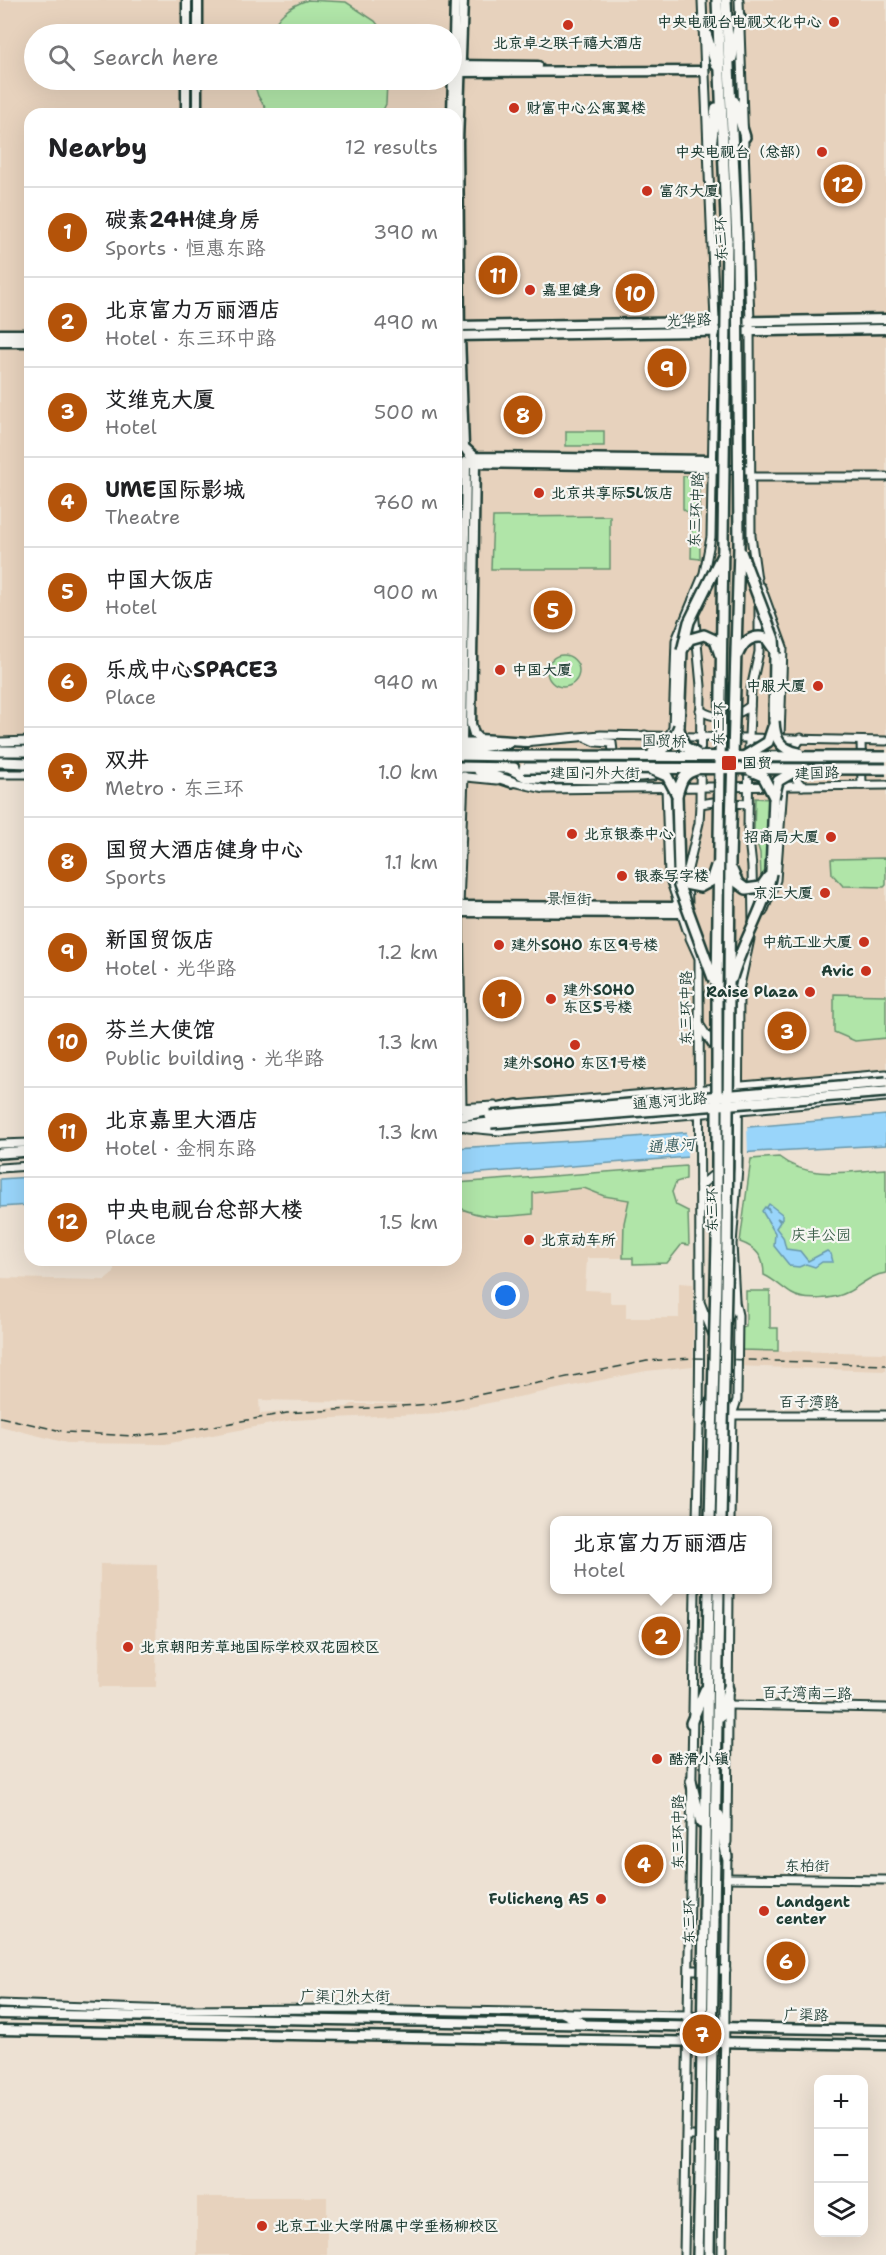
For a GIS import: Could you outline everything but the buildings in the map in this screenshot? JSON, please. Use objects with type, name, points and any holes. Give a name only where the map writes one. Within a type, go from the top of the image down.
[{"type":"highway","name":"东三环","points":[[717,0],[724,80],[732,241],[738,547],[730,860],[727,1242],[721,1516]]},
{"type":"highway","name":"东三环","points":[[724,80],[726,0]]},
{"type":"highway","points":[[710,154],[724,80],[740,17]]},
{"type":"highway","points":[[703,24],[745,137]]},
{"type":"highway","name":"东三环","points":[[710,1516],[717,1242],[717,990],[724,550],[732,241]]},
{"type":"highway","points":[[738,547],[774,639],[774,722],[778,742],[787,750],[818,757]]},
{"type":"highway","points":[[708,756],[697,754],[684,746],[679,726],[682,651],[689,622],[724,550]]},
{"type":"highway","points":[[682,651],[693,637],[711,637],[718,647],[723,672]]},
{"type":"highway","points":[[735,671],[741,647],[749,639],[766,638],[775,654]]},
{"type":"highway","points":[[742,757],[768,742],[774,722]]},
{"type":"highway","points":[[636,755],[665,749],[673,741],[679,726]]},
{"type":"highway","points":[[462,748],[508,743]]},
{"type":"highway","name":"国贸桥","points":[[462,749],[514,756],[886,757]]},
{"type":"highway","points":[[0,751],[24,751]]},
{"type":"highway","points":[[0,762],[24,763]]},
{"type":"highway","points":[[462,773],[509,768],[526,777],[536,778],[612,778]]},
{"type":"highway","name":"国贸桥","points":[[509,768],[886,769]]},
{"type":"highway","points":[[644,768],[667,776],[677,795]]},
{"type":"highway","points":[[706,769],[687,774],[681,780],[677,795],[679,873],[680,886],[717,990]]},
{"type":"highway","points":[[742,769],[763,776],[774,797]]},
{"type":"highway","points":[[728,992],[738,957],[769,886],[774,797],[778,781],[800,770]]},
{"type":"highway","points":[[462,773],[512,782]]},
{"type":"highway","points":[[679,873],[690,887],[706,886],[713,878],[720,849]]},
{"type":"highway","points":[[730,860],[734,877],[746,889],[761,887],[771,873]]},
{"type":"highway","name":"通惠河北路","points":[[462,1126],[490,1120],[886,1082]]},
{"type":"highway","name":"通惠河北路","points":[[462,1118],[490,1120],[886,1092]]},
{"type":"highway","points":[[462,1117],[517,1105]]},
{"type":"highway","points":[[0,1153],[24,1151]]},
{"type":"highway","points":[[0,1159],[24,1157]]},
{"type":"highway","name":"东三环","points":[[709,1594],[703,1831],[709,1918]]},
{"type":"highway","name":"东三环","points":[[709,2255],[705,2176],[709,1918],[716,1796],[719,1594]]},
{"type":"highway","points":[[692,1723],[707,1686]]},
{"type":"highway","points":[[717,1730],[728,1689]]},
{"type":"highway","points":[[691,1781],[703,1831]]},
{"type":"highway","points":[[716,1796],[727,1857]]},
{"type":"highway","name":"东三环","points":[[698,2255],[705,2176]]},
{"type":"main road","points":[[187,0],[187,24]]},
{"type":"main road","points":[[198,0],[198,24]]},
{"type":"main road","points":[[455,0],[456,24]]},
{"type":"main road","points":[[461,24],[463,0]]},
{"type":"main road","points":[[462,69],[704,68]]},
{"type":"main road","points":[[186,90],[186,108]]},
{"type":"main road","points":[[197,90],[197,108]]},
{"type":"main road","points":[[453,108],[455,90]]},
{"type":"main road","points":[[457,90],[457,108]]},
{"type":"main road","name":"光华路","points":[[462,331],[715,321],[886,319]]},
{"type":"main road","name":"光华路","points":[[462,331],[715,333],[886,329]]},
{"type":"main road","points":[[0,334],[24,334]]},
{"type":"main road","points":[[0,342],[24,342]]},
{"type":"main road","points":[[462,451],[475,457],[712,465]]},
{"type":"main road","points":[[462,453],[471,463],[471,724],[474,734],[479,739],[527,742]]},
{"type":"main road","points":[[471,463],[712,465]]},
{"type":"main road","points":[[462,660],[471,463]]},
{"type":"main road","name":"景恒街","points":[[462,909],[674,907],[677,904]]},
{"type":"main road","name":"景恒街","points":[[462,909],[681,913]]},
{"type":"main road","points":[[563,2013],[585,2024]]},
{"type":"main road","name":"广渠门外大街","points":[[0,2014],[689,2027]]},
{"type":"main road","name":"广渠路","points":[[689,2027],[886,2030]]},
{"type":"main road","points":[[0,2030],[491,2036],[689,2042]]},
{"type":"main road","name":"广渠路","points":[[689,2042],[886,2044]]},
{"type":"street","name":"东三环中路","points":[[700,1186],[699,958],[690,938],[687,873],[699,823],[700,804],[700,710],[693,599],[704,573],[711,537],[715,333],[710,154],[702,0]]},
{"type":"street","points":[[740,0],[750,321],[751,536],[759,582],[759,652],[751,689],[749,737],[748,804],[753,930]]},
{"type":"street","points":[[712,465],[750,473],[886,477]]},
{"type":"street","points":[[759,582],[783,647],[780,737]]},
{"type":"street","points":[[669,736],[673,728],[674,650],[679,628],[693,599]]},
{"type":"street","points":[[700,710],[709,716],[738,715],[750,706]]},
{"type":"street","points":[[508,743],[584,736],[645,735],[886,741]]},
{"type":"street","points":[[612,778],[653,776],[655,747],[645,735]]},
{"type":"street","points":[[584,736],[596,742],[612,743],[616,762],[616,775],[593,788]]},
{"type":"street","points":[[801,738],[796,746],[796,779],[802,786]]},
{"type":"street","points":[[0,742],[24,741]]},
{"type":"street","points":[[861,741],[862,785]]},
{"type":"street","points":[[0,774],[24,774]]},
{"type":"street","name":"建国门外大街","points":[[512,782],[544,789],[700,788]]},
{"type":"street","name":"建国路","points":[[700,788],[886,785]]},
{"type":"street","points":[[730,1516],[732,1415],[737,1400],[738,1315],[732,1244],[738,1168],[739,990],[753,930],[777,880],[783,787]]},
{"type":"street","points":[[666,789],[669,876],[690,938]]},
{"type":"street","points":[[700,804],[713,801],[748,804]]},
{"type":"street","points":[[699,1024],[715,1047],[721,1088],[721,1171]]},
{"type":"street","name":"通惠河北路","points":[[462,1108],[886,1074]]},
{"type":"street","name":"通惠河北路","points":[[462,1128],[500,1131],[886,1097]]},
{"type":"street","points":[[0,1144],[24,1143]]},
{"type":"street","points":[[0,1168],[24,1166]]},
{"type":"street","points":[[721,1171],[732,1176],[736,1181]]},
{"type":"street","points":[[697,1516],[700,1186],[721,1171]]},
{"type":"street","points":[[732,1415],[722,1396],[723,1333],[735,1300]]},
{"type":"street","points":[[699,1425],[712,1396],[713,1333],[700,1302]]},
{"type":"street","points":[[713,1333],[723,1333]]},
{"type":"street","points":[[712,1396],[722,1396]]},
{"type":"street","name":"百子湾路","points":[[732,1415],[886,1415]]},
{"type":"street","name":"东三环中路","points":[[684,2255],[695,1594]]},
{"type":"street","points":[[722,2255],[729,1594]]},
{"type":"street","name":"百子湾南二路","points":[[728,1705],[886,1708]]},
{"type":"street","name":"东柏街","points":[[727,1878],[886,1880]]},
{"type":"street","points":[[690,1970],[726,1970]]},
{"type":"street","name":"广渠门外大街","points":[[0,2004],[175,2010],[341,2009],[689,2015],[726,2028]]},
{"type":"street","points":[[687,2136],[724,2136]]},
{"type":"shaded area","points":[[0,0],[886,0],[886,1083],[462,1117],[462,108],[24,108],[24,762],[0,761]]},
{"type":"shaded area","points":[[584,1188],[604,1196],[629,1200],[624,1223],[623,1258],[587,1258],[585,1290],[610,1291],[610,1303],[626,1303],[626,1318],[679,1318],[679,1283],[693,1284],[693,1366],[646,1371],[440,1413],[292,1420],[165,1444],[67,1443],[0,1426],[0,1278],[105,1280],[114,1273],[114,1266],[462,1266],[462,1209],[471,1214],[496,1219],[533,1214],[533,1193]],"holes":[[[259,1400],[403,1404],[352,1404],[347,1407],[260,1414]]]},
{"type":"shaded area","points":[[734,1350],[886,1353],[886,1371],[734,1366]]},
{"type":"shaded area","name":"北京朝阳芳草地国际学校双花园校区","points":[[100,1564],[157,1565],[156,1687],[99,1687]]},
{"type":"shaded area","name":"北京工业大学附属中学垂杨柳校区","points":[[197,2197],[327,2197],[327,2255],[197,2255]]},
{"type":"green space","points":[[308,0],[346,2],[377,24],[275,24],[284,12]]},
{"type":"green space","points":[[256,90],[387,90],[384,108],[265,108]]},
{"type":"green space","points":[[566,431],[604,431],[604,446],[566,446]]},
{"type":"green space","points":[[683,476],[699,476],[700,559],[691,558],[692,516],[683,509]]},
{"type":"green space","points":[[610,516],[610,569],[491,569],[493,517]]},
{"type":"green space","points":[[563,655],[574,660],[579,671],[574,682],[563,687],[552,682],[547,671],[552,660]]},
{"type":"green space","points":[[755,798],[770,799],[768,866],[761,877],[760,853],[754,833]]},
{"type":"green space","points":[[886,858],[886,885],[884,887],[843,886],[832,874],[831,859]]},
{"type":"green space","points":[[834,994],[886,995],[886,1038],[855,1041],[834,1032]]},
{"type":"green space","name":"庆丰公园","points":[[779,1157],[803,1169],[817,1172],[886,1169],[886,1273],[871,1278],[848,1292],[820,1299],[804,1298],[792,1294],[764,1275],[761,1258],[755,1250],[740,1242],[751,1159]]},
{"type":"green space","points":[[686,1166],[686,1179],[676,1182],[672,1192],[676,1205],[688,1211],[689,1245],[682,1244],[667,1263],[633,1264],[633,1258],[623,1258],[624,1223],[629,1200],[604,1196],[584,1188],[533,1193],[533,1214],[484,1215],[462,1208],[462,1183]]},
{"type":"green space","points":[[746,1291],[770,1291],[770,1328],[778,1328],[778,1351],[741,1350],[741,1328],[746,1327]]},
{"type":"water","name":"通惠河","points":[[886,1115],[886,1145],[754,1152],[462,1175],[462,1148],[622,1138]]},
{"type":"water","points":[[24,1177],[24,1205],[0,1207],[0,1179]]},
{"type":"water","points":[[769,1204],[782,1214],[782,1221],[777,1218],[780,1222],[776,1228],[783,1237],[786,1249],[800,1251],[808,1261],[827,1251],[831,1254],[833,1262],[822,1262],[815,1267],[806,1264],[799,1267],[790,1266],[774,1246],[775,1233],[762,1211],[765,1207],[770,1212],[767,1207]]},
{"type":"pier","points":[[747,1123],[748,1156],[687,1162],[687,1127]]},
{"type":"railway","points":[[0,1417],[66,1432],[133,1436],[186,1431],[287,1413],[433,1404],[647,1361],[693,1358],[886,1365]]},
{"type":"place","name":"中央电视台电视文化中心","points":[[834,22]]},
{"type":"place","name":"北京卓之联千禧大酒店","points":[[568,25]]},
{"type":"place","name":"财富中心公寓翼楼","points":[[514,108]]},
{"type":"place","name":"中央电视台（总部）","points":[[822,152]]},
{"type":"place","name":"中央电视台总部大楼","points":[[843,184]]},
{"type":"place","name":"富尔大厦","points":[[647,191]]},
{"type":"place","name":"北京嘉里大酒店","points":[[498,275]]},
{"type":"place","name":"嘉里健身","points":[[530,290]]},
{"type":"place","name":"芬兰大使馆","points":[[635,293]]},
{"type":"place","name":"新国贸饭店","points":[[667,368]]},
{"type":"place","name":"国贸大酒店健身中心","points":[[523,415]]},
{"type":"place","name":"北京共享际5L饭店","points":[[539,493]]},
{"type":"place","name":"中国大饭店","points":[[553,610]]},
{"type":"place","name":"中国大厦","points":[[500,670]]},
{"type":"place","name":"中服大厦","points":[[818,686]]},
{"type":"place","name":"国贸","points":[[729,763]]},
{"type":"place","name":"北京银泰中心","points":[[572,834]]},
{"type":"place","name":"招商局大厦","points":[[831,837]]},
{"type":"place","name":"银泰写字楼","points":[[622,876]]},
{"type":"place","name":"京汇大厦","points":[[825,893]]},
{"type":"place","name":"中航工业大厦","points":[[864,942]]},
{"type":"place","name":"建外SOHO 东区9号楼","points":[[499,945]]},
{"type":"place","name":"Avic","points":[[866,971]]},
{"type":"place","name":"Raise Plaza","points":[[810,992]]},
{"type":"place","name":"碳素24H健身房","points":[[502,999]]},
{"type":"place","name":"建外SOHO 东区5号楼","points":[[551,999]]},
{"type":"place","name":"艾维克大厦","points":[[787,1031]]},
{"type":"place","name":"建外SOHO 东区1号楼","points":[[575,1045]]},
{"type":"place","name":"北京动车所","points":[[529,1240]]},
{"type":"place","name":"北京富力万丽酒店","points":[[661,1636]]},
{"type":"place","name":"北京朝阳芳草地国际学校双花园校区","points":[[128,1647]]},
{"type":"place","name":"酷滑小镇","points":[[657,1759]]},
{"type":"place","name":"UME国际影城","points":[[644,1864]]},
{"type":"place","name":"Fulicheng A5","points":[[601,1899]]},
{"type":"place","name":"Landgent center","points":[[764,1911]]},
{"type":"place","name":"乐成中心SPACE3","points":[[786,1961]]},
{"type":"place","name":"双井","points":[[702,2034]]},
{"type":"place","name":"北京工业大学附属中学垂杨柳校区","points":[[262,2226]]}]
